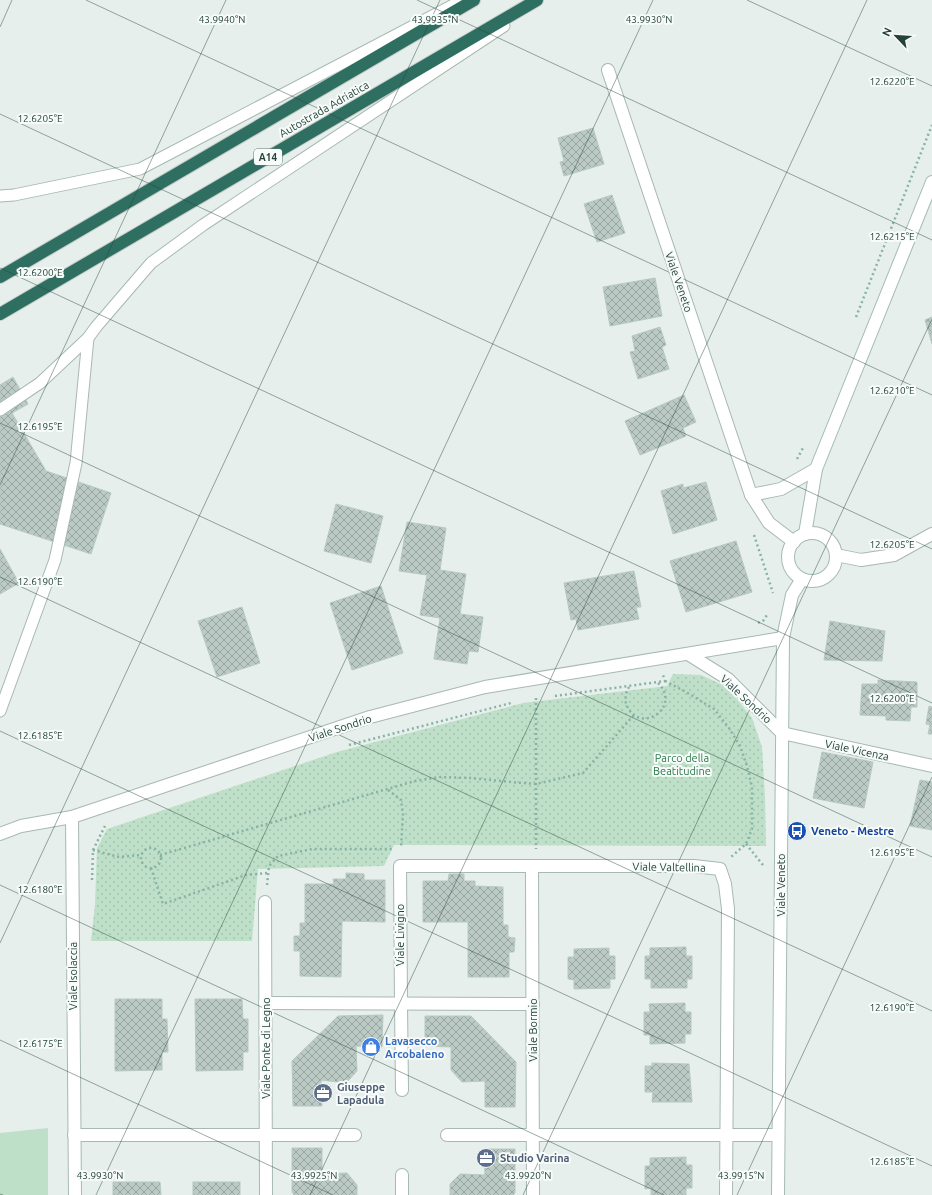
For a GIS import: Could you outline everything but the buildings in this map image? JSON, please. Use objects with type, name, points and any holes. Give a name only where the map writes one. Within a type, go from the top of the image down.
[{"type":"highway","name":"Autostrada Adriatica","points":[[0,277],[474,0]]},
{"type":"highway","name":"Autostrada Adriatica","points":[[0,314],[537,0]]},
{"type":"street","name":"Viale Veneto","points":[[608,70],[751,495],[768,523],[794,542]]},
{"type":"street","points":[[805,534],[816,469],[932,182]]},
{"type":"street","points":[[751,495],[781,489],[816,469]]},
{"type":"street","points":[[805,534],[820,534],[826,537],[834,548],[836,555],[833,569],[823,579],[816,581],[802,579],[791,569],[788,555],[790,548],[799,537],[805,534]]},
{"type":"street","points":[[836,555],[861,560],[894,555],[932,534]]},
{"type":"street","name":"Viale Veneto","points":[[778,1195],[783,638],[792,595],[802,579]]},
{"type":"street","name":"Viale Sondrio","points":[[0,834],[21,826],[72,816],[370,718],[486,687],[783,638]]},
{"type":"street","name":"Viale Sondrio","points":[[688,654],[728,679],[782,733]]},
{"type":"street","name":"Viale Vicenza","points":[[782,733],[932,766]]},
{"type":"street","name":"Viale Isolaccia","points":[[72,816],[75,1195]]},
{"type":"street","name":"Viale Valtellina","points":[[400,866],[694,866],[720,869],[728,909],[726,1195]]},
{"type":"street","name":"Viale Livigno","points":[[400,866],[402,1090]]},
{"type":"street","name":"Viale Bormio","points":[[533,1195],[534,866]]},
{"type":"street","name":"Viale Ponte di Legno","points":[[265,902],[266,1195]]},
{"type":"street","points":[[265,1003],[533,1004]]},
{"type":"street","points":[[74,1135],[356,1135]]},
{"type":"street","points":[[447,1135],[778,1135]]},
{"type":"street","points":[[402,1175],[402,1195]]},
{"type":"lane","points":[[0,196],[14,196],[140,169],[464,0]]},
{"type":"lane","points":[[0,410],[40,384],[88,338],[146,269],[158,259],[203,226],[542,0]]},
{"type":"lane","points":[[0,711],[55,560],[76,463],[88,338]]},
{"type":"path","points":[[855,318],[932,125]]},
{"type":"path","points":[[795,462],[805,444]]},
{"type":"path","points":[[752,529],[773,592],[773,600]]},
{"type":"path","points":[[757,623],[764,620],[772,608]]},
{"type":"path","points":[[660,659],[665,681]]},
{"type":"path","points":[[552,696],[629,687],[665,681],[714,709],[729,728],[740,746],[752,787],[752,829],[746,844],[720,869]]},
{"type":"path","points":[[629,687],[626,692],[626,705],[634,715],[646,719],[652,718],[662,710],[665,705],[665,692],[657,682]]},
{"type":"path","points":[[530,698],[544,697]]},
{"type":"path","points":[[534,866],[536,698]]},
{"type":"path","points":[[344,746],[517,701]]},
{"type":"path","points":[[160,855],[415,781],[440,777],[536,784],[583,773],[634,715]]},
{"type":"path","points":[[388,790],[401,800],[403,814],[400,866]]},
{"type":"path","points":[[92,881],[93,850],[105,826]]},
{"type":"path","points":[[150,848],[156,850],[160,855],[160,861],[157,866],[151,868],[145,866],[141,862],[141,856],[145,850],[150,848]]},
{"type":"path","points":[[265,902],[269,866],[278,856],[312,849],[401,850]]},
{"type":"path","points":[[93,850],[119,857],[141,856]]},
{"type":"path","points":[[151,868],[164,904],[246,875],[268,873]]},
{"type":"green space","name":"Parco della Beatitudine","points":[[673,674],[701,675],[723,685],[738,700],[752,718],[762,747],[766,846],[394,845],[384,866],[258,869],[252,941],[91,941],[95,905],[97,848],[107,829],[337,752],[523,703],[667,686]]},
{"type":"green space","points":[[48,1128],[48,1195],[0,1195],[0,1133]]},
{"type":"place","name":"Veneto - Mestre","points":[[797,831]]},
{"type":"place","name":"Lavasecco Arcobaleno","points":[[371,1047]]},
{"type":"place","name":"Giuseppe Lapadula","points":[[323,1093]]},
{"type":"place","name":"Studio Varina","points":[[486,1158]]}]
